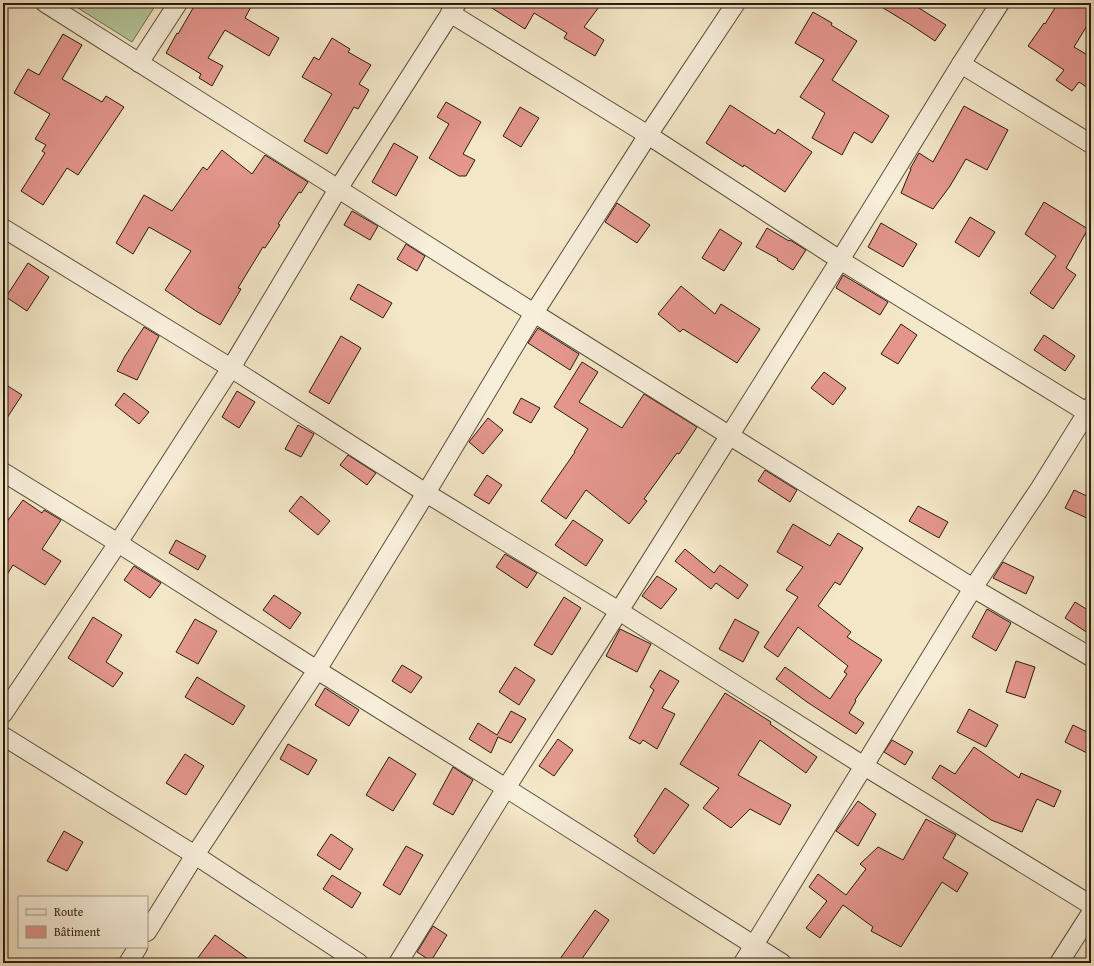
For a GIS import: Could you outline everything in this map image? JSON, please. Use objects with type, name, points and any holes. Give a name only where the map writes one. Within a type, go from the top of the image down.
[{"type":"street","points":[[45,3],[534,313],[974,588],[1091,657]]},
{"type":"street","points":[[139,63],[178,3]]},
{"type":"street","points":[[148,930],[195,855],[317,670],[426,493],[534,313],[648,135],[736,3]]},
{"type":"street","points":[[398,963],[506,788],[730,435],[1000,3]]},
{"type":"street","points":[[3,714],[118,543],[231,368],[338,189],[453,8],[840,260],[1090,411],[974,588],[755,946],[743,963]]},
{"type":"street","points":[[961,64],[1091,144]]},
{"type":"street","points":[[3,228],[231,368],[426,493],[619,611],[864,766],[1091,905]]},
{"type":"street","points":[[3,472],[118,543],[782,963]]},
{"type":"street","points":[[3,736],[195,855],[359,963]]},
{"type":"street","points":[[1059,963],[1091,913]]},
{"type":"street","points":[[128,963],[137,948]]},
{"type":"green space","points":[[70,3],[157,3],[132,42]]},
{"type":"building","points":[[196,3],[253,3],[245,18],[279,38],[269,56],[225,30],[208,58],[223,66],[212,86],[199,78],[201,74],[166,53]]},
{"type":"building","points":[[484,3],[602,3],[584,27],[604,40],[595,56],[564,38],[567,33],[534,13],[525,29]]},
{"type":"building","points":[[875,3],[911,3],[946,25],[935,41]]},
{"type":"building","points":[[1058,3],[1091,3],[1091,19],[1074,47],[1091,57],[1091,90],[1079,82],[1072,91],[1056,80],[1064,70],[1028,46],[1044,23],[1045,24]]},
{"type":"building","points":[[813,12],[832,23],[831,25],[857,41],[832,80],[889,116],[872,143],[854,132],[842,155],[812,138],[825,113],[800,97],[824,60],[795,43]]},
{"type":"building","points":[[63,34],[82,45],[62,79],[102,102],[106,96],[124,107],[78,175],[67,168],[43,205],[21,191],[45,153],[42,151],[46,145],[35,139],[50,114],[14,93],[28,69],[39,75]]},
{"type":"building","points":[[332,38],[350,49],[348,52],[371,65],[359,84],[369,90],[358,109],[354,107],[327,154],[304,141],[332,94],[302,77],[314,57],[319,60]]},
{"type":"building","points":[[446,102],[481,122],[463,154],[475,160],[466,176],[459,176],[429,158],[449,124],[437,117]]},
{"type":"building","points":[[730,105],[775,134],[778,129],[812,152],[785,192],[744,165],[743,167],[706,143]]},
{"type":"building","points":[[964,106],[1008,130],[987,170],[966,159],[950,186],[933,209],[901,193],[910,169],[919,153],[933,162]]},
{"type":"building","points":[[520,107],[539,118],[521,147],[503,136]]},
{"type":"building","points":[[394,143],[418,157],[396,196],[372,182]]},
{"type":"building","points":[[222,150],[252,174],[265,155],[308,182],[301,193],[299,192],[278,224],[280,225],[265,248],[263,247],[238,288],[241,289],[220,325],[165,290],[191,251],[149,227],[133,254],[116,243],[144,195],[172,211],[203,167],[207,170]]},
{"type":"building","points":[[1044,202],[1088,229],[1066,268],[1076,275],[1053,309],[1030,293],[1056,256],[1025,234]]},
{"type":"building","points":[[617,203],[650,225],[637,243],[605,222]]},
{"type":"building","points":[[352,211],[378,226],[370,240],[344,225]]},
{"type":"building","points":[[970,217],[995,232],[979,257],[955,242]]},
{"type":"building","points":[[881,223],[917,244],[903,267],[868,247]]},
{"type":"building","points":[[767,228],[806,250],[793,270],[777,260],[778,259],[756,247]]},
{"type":"building","points":[[720,229],[742,243],[724,271],[702,258]]},
{"type":"building","points":[[406,244],[425,256],[417,271],[397,259]]},
{"type":"building","points":[[28,263],[49,277],[27,311],[6,297]]},
{"type":"building","points":[[843,275],[888,302],[880,315],[836,288]]},
{"type":"building","points":[[358,284],[392,303],[383,318],[350,299]]},
{"type":"building","points":[[681,286],[715,314],[721,304],[760,329],[737,363],[683,329],[680,332],[658,314]]},
{"type":"building","points":[[901,324],[917,335],[898,364],[881,354]]},
{"type":"building","points":[[144,327],[159,336],[137,380],[117,371]]},
{"type":"building","points":[[538,328],[579,354],[570,370],[528,343]]},
{"type":"building","points":[[1044,335],[1075,356],[1065,371],[1034,350]]},
{"type":"building","points":[[341,336],[361,348],[329,404],[309,392]]},
{"type":"building","points":[[582,362],[598,372],[579,402],[622,428],[644,394],[697,427],[679,454],[677,453],[644,499],[647,501],[629,524],[586,490],[566,519],[541,501],[575,452],[588,429],[554,407]]},
{"type":"building","points":[[824,372],[846,388],[833,405],[811,388]]},
{"type":"building","points":[[3,383],[22,395],[3,424]]},
{"type":"building","points":[[237,391],[255,402],[239,428],[222,417]]},
{"type":"building","points":[[124,393],[149,412],[139,424],[115,405]]},
{"type":"building","points":[[521,398],[540,408],[531,423],[513,413]]},
{"type":"building","points":[[488,418],[503,430],[483,454],[469,442]]},
{"type":"building","points":[[298,425],[314,434],[301,457],[285,449]]},
{"type":"building","points":[[348,455],[376,473],[367,485],[340,465]]},
{"type":"building","points":[[765,470],[797,490],[790,502],[758,481]]},
{"type":"building","points":[[487,475],[502,485],[489,504],[474,495]]},
{"type":"building","points":[[1074,490],[1091,498],[1091,520],[1065,508]]},
{"type":"building","points":[[301,496],[330,521],[318,535],[289,511]]},
{"type":"building","points":[[23,500],[42,513],[44,510],[61,520],[42,549],[61,561],[45,585],[13,565],[3,581],[3,527]]},
{"type":"building","points":[[918,506],[948,522],[939,538],[909,521]]},
{"type":"building","points":[[573,520],[603,540],[586,566],[555,545]]},
{"type":"building","points":[[793,524],[830,546],[838,533],[863,548],[840,585],[835,582],[818,606],[851,632],[847,637],[882,660],[855,700],[856,701],[849,713],[864,723],[856,734],[807,702],[776,679],[785,667],[830,699],[847,674],[844,672],[848,666],[798,627],[778,657],[764,647],[798,597],[786,590],[803,567],[777,552]]},
{"type":"building","points":[[176,540],[206,556],[198,570],[169,553]]},
{"type":"building","points":[[685,549],[714,573],[720,565],[748,585],[738,599],[716,583],[711,589],[675,561]]},
{"type":"building","points":[[505,554],[537,573],[527,588],[496,567]]},
{"type":"building","points":[[1003,562],[1034,577],[1026,594],[993,578]]},
{"type":"building","points":[[134,566],[161,583],[150,598],[124,580]]},
{"type":"building","points":[[657,576],[677,589],[661,609],[642,596]]},
{"type":"building","points":[[274,595],[301,613],[290,629],[263,610]]},
{"type":"building","points":[[564,597],[581,608],[552,655],[534,645]]},
{"type":"building","points":[[1075,602],[1091,612],[1091,635],[1065,618]]},
{"type":"building","points":[[987,609],[1011,623],[996,651],[972,637]]},
{"type":"building","points":[[93,617],[122,635],[106,662],[123,673],[113,687],[68,658]]},
{"type":"building","points":[[195,619],[217,631],[198,664],[176,652]]},
{"type":"building","points":[[735,619],[759,632],[743,662],[719,649]]},
{"type":"building","points":[[620,629],[651,644],[637,672],[606,656]]},
{"type":"building","points":[[1016,661],[1035,667],[1025,698],[1006,692]]},
{"type":"building","points":[[402,665],[422,677],[411,693],[392,681]]},
{"type":"building","points":[[515,667],[535,680],[519,705],[499,692]]},
{"type":"building","points":[[660,670],[679,681],[662,708],[675,714],[657,749],[643,740],[640,744],[629,738],[654,690],[650,687]]},
{"type":"building","points":[[197,677],[245,706],[233,725],[185,697]]},
{"type":"building","points":[[325,688],[359,710],[349,726],[315,705]]},
{"type":"building","points":[[725,693],[771,722],[770,724],[817,757],[806,773],[760,740],[738,775],[791,805],[780,825],[750,809],[731,828],[703,808],[719,788],[680,764]]},
{"type":"building","points":[[969,709],[998,725],[986,747],[957,732]]},
{"type":"building","points":[[511,711],[526,719],[511,743],[498,737],[491,753],[469,739],[478,723],[497,735]]},
{"type":"building","points":[[1073,725],[1091,734],[1091,755],[1065,742]]},
{"type":"building","points":[[558,739],[573,750],[554,776],[539,766]]},
{"type":"building","points":[[892,740],[913,752],[905,765],[884,752]]},
{"type":"building","points":[[288,744],[317,760],[308,775],[280,759]]},
{"type":"building","points":[[974,747],[1019,778],[1021,773],[1061,791],[1054,807],[1037,799],[1022,832],[991,820],[932,778],[940,765],[955,774]]},
{"type":"building","points":[[185,754],[204,766],[186,795],[166,783]]},
{"type":"building","points":[[389,757],[416,774],[393,811],[366,795]]},
{"type":"building","points":[[453,767],[473,780],[453,815],[433,804]]},
{"type":"building","points":[[665,788],[689,805],[654,854],[637,841],[638,839],[634,836]]},
{"type":"building","points":[[858,801],[876,814],[858,846],[836,831]]},
{"type":"building","points":[[926,819],[956,835],[943,858],[968,873],[957,892],[942,882],[901,947],[871,931],[873,927],[843,905],[820,938],[806,928],[827,901],[809,887],[818,874],[846,895],[866,869],[860,864],[878,847],[903,860]]},
{"type":"building","points":[[64,831],[83,842],[67,871],[47,861]]},
{"type":"building","points":[[331,834],[353,849],[340,870],[317,855]]},
{"type":"building","points":[[406,846],[423,855],[400,895],[383,885]]},
{"type":"building","points":[[332,875],[361,893],[352,908],[323,889]]},
{"type":"building","points":[[595,910],[609,920],[579,963],[557,963]]},
{"type":"building","points":[[433,926],[447,935],[431,961],[417,952]]},
{"type":"building","points":[[215,935],[254,963],[194,963]]}]
